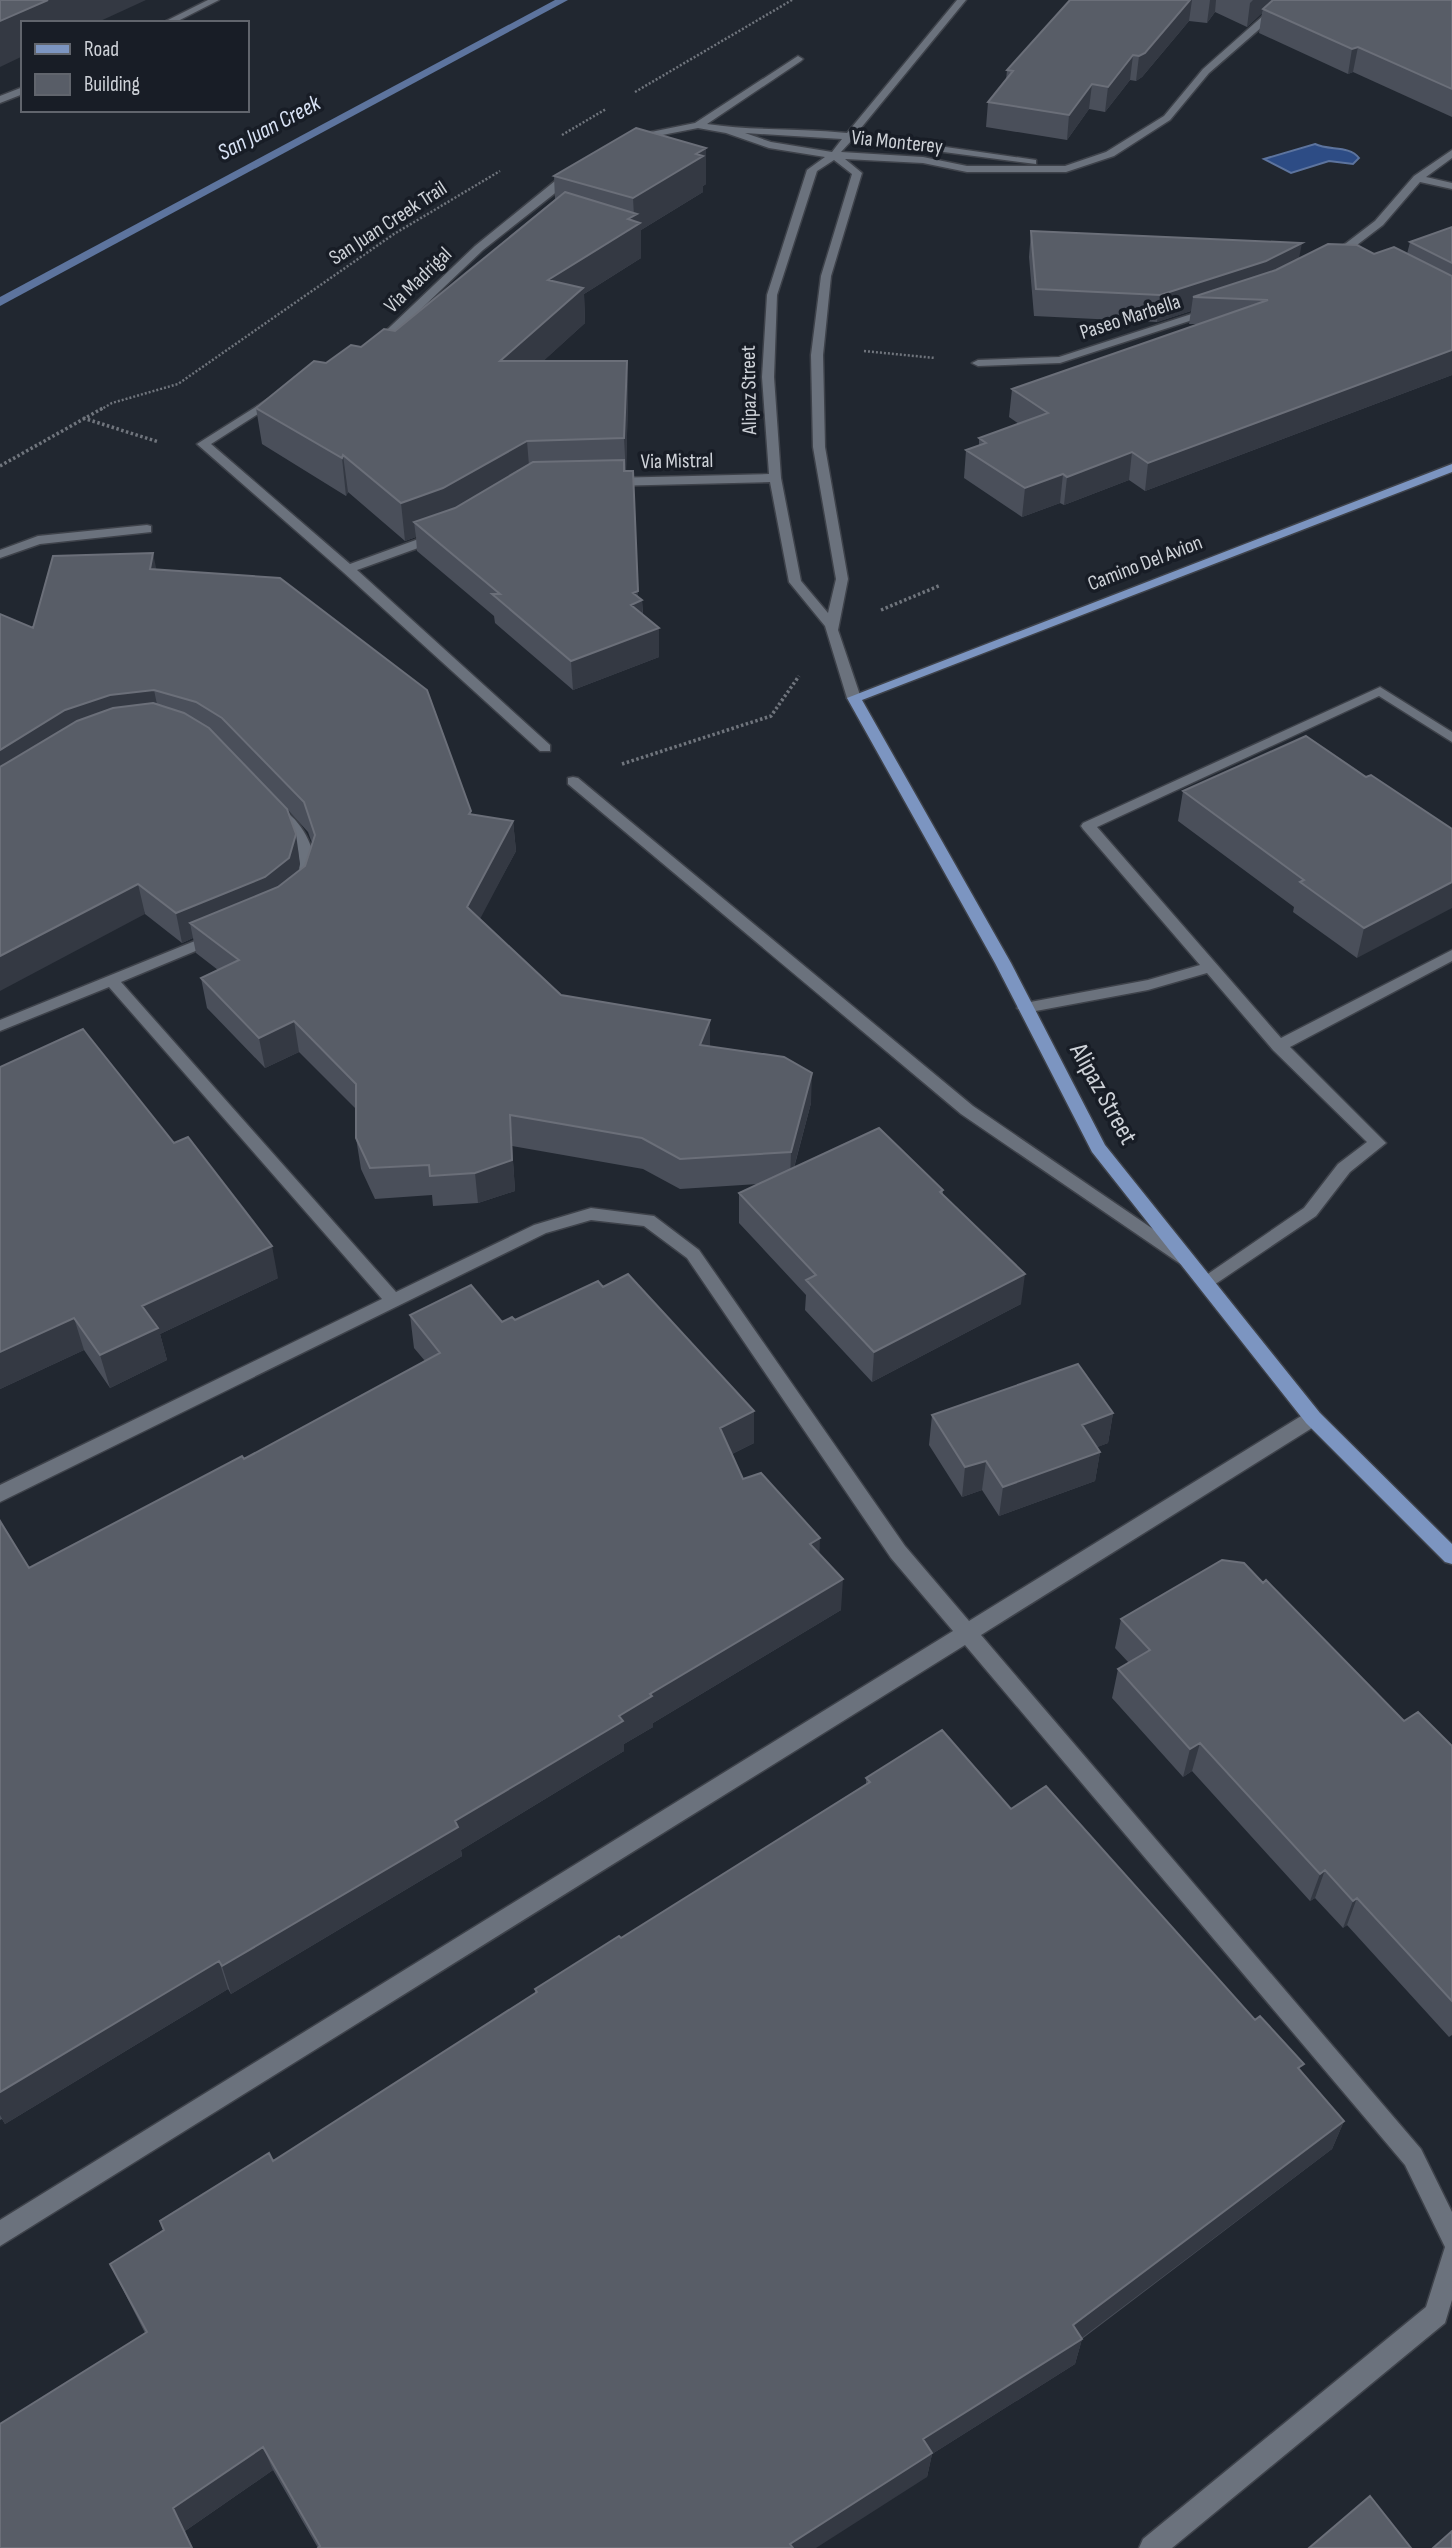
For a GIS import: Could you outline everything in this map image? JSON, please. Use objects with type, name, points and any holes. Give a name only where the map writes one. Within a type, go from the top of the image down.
[{"type":"main road","name":"Camino Del Avion","points":[[854,698],[1452,468]]},
{"type":"main road","name":"Alipaz Street","points":[[854,698],[1026,1008],[1098,1148],[1313,1418],[1452,1556]]},
{"type":"street","points":[[170,21],[215,0]]},
{"type":"street","name":"Alipaz Street","points":[[854,698],[832,626],[795,582],[775,478],[768,377],[772,295],[812,170],[834,155],[962,0]]},
{"type":"street","name":"Via Monterey","points":[[698,125],[728,131],[769,145],[834,155],[923,160],[967,169],[1066,169],[1110,154],[1167,118],[1206,71],[1268,17],[1278,0]]},
{"type":"street","points":[[627,147],[649,135],[698,125],[798,59]]},
{"type":"street","points":[[0,100],[21,91]]},
{"type":"street","name":"Via Monterey","points":[[728,131],[772,130],[850,136],[985,152],[1066,169]]},
{"type":"street","points":[[1317,266],[1347,255],[1418,178],[1452,153]]},
{"type":"street","name":"Alipaz Street","points":[[832,626],[842,579],[819,447],[817,355],[826,276],[857,173],[834,155]]},
{"type":"street","name":"Via Madrigal","points":[[362,360],[479,248],[559,183],[581,171]]},
{"type":"street","points":[[1418,178],[1452,186]]},
{"type":"street","name":"Paseo Marbella","points":[[978,363],[1060,360],[1216,309]]},
{"type":"street","points":[[283,395],[203,444],[348,569],[545,748]]},
{"type":"street","name":"Via Mistral","points":[[599,482],[775,478]]},
{"type":"street","points":[[0,554],[38,540],[147,529]]},
{"type":"street","points":[[348,569],[452,531]]},
{"type":"street","points":[[1208,1283],[1310,1212],[1343,1167],[1378,1143],[1279,1046],[1088,826],[1380,691],[1452,738]]},
{"type":"street","points":[[573,781],[967,1110],[1193,1265]]},
{"type":"street","points":[[265,799],[301,836],[310,864],[303,891]]},
{"type":"street","points":[[0,1026],[226,933]]},
{"type":"street","points":[[1279,1046],[1452,954]]},
{"type":"street","points":[[1026,1008],[1148,985],[1209,968]]},
{"type":"street","points":[[111,980],[394,1301]]},
{"type":"street","points":[[0,1494],[553,1225],[591,1214],[648,1220],[693,1254],[898,1552],[1413,2157],[1452,2238]]},
{"type":"street","points":[[0,2234],[1313,1418]]},
{"type":"street","points":[[1152,2548],[1436,2314],[1452,2256]]},
{"type":"path","points":[[624,98],[792,0]]},
{"type":"path","points":[[555,139],[613,105]]},
{"type":"path","name":"San Juan Creek Trail","points":[[0,466],[112,403],[178,384],[394,234],[508,166]]},
{"type":"path","points":[[860,351],[978,363]]},
{"type":"path","points":[[573,781],[771,716]]},
{"type":"water","points":[[1315,144],[1350,151],[1359,158],[1353,164],[1329,161],[1291,173],[1264,159]]},
{"type":"building","points":[[0,0],[48,0],[0,21]]},
{"type":"building","points":[[1070,0],[1190,0],[1145,53],[1133,55],[1108,87],[1092,84],[1069,115],[988,102],[1013,71],[1007,70]]},
{"type":"building","points":[[1273,0],[1452,0],[1452,89],[1358,47],[1352,49],[1263,9]]},
{"type":"building","points":[[636,128],[706,148],[696,154],[703,156],[633,198],[554,176]]},
{"type":"building","points":[[565,192],[637,214],[628,219],[640,223],[548,280],[583,288],[500,361],[627,361],[624,438],[527,441],[443,488],[401,503],[343,455],[342,458],[256,408],[314,361],[326,363],[351,345],[361,347],[384,329],[395,331]]},
{"type":"building","points":[[1452,227],[1452,263],[1410,242]]},
{"type":"building","points":[[1031,231],[1302,243],[1266,261],[1160,295],[1036,289]]},
{"type":"building","points":[[1328,244],[1357,245],[1374,254],[1394,247],[1452,276],[1452,350],[1148,463],[1132,452],[1067,477],[1063,474],[1025,488],[966,450],[986,443],[979,438],[1048,413],[1012,389],[1268,300],[1193,297],[1276,270]]},
{"type":"building","points":[[624,460],[624,471],[633,471],[638,591],[633,593],[642,600],[631,605],[659,628],[571,661],[492,594],[500,594],[414,522],[455,508],[533,462]]},
{"type":"building","points":[[153,553],[150,569],[280,578],[427,690],[471,811],[469,814],[513,821],[467,907],[561,995],[710,1020],[700,1045],[784,1057],[812,1073],[791,1152],[680,1159],[642,1138],[510,1115],[512,1160],[475,1173],[430,1176],[429,1165],[370,1168],[356,1138],[356,1084],[294,1021],[259,1038],[201,978],[239,960],[190,923],[278,887],[305,866],[315,835],[304,802],[222,718],[196,702],[154,690],[110,695],[65,710],[0,750],[0,614],[33,628],[53,556]]},
{"type":"building","points":[[153,703],[184,713],[209,728],[287,809],[296,834],[289,858],[265,877],[176,913],[138,884],[0,956],[0,767],[77,721],[113,708]]},
{"type":"building","points":[[1306,736],[1366,777],[1371,775],[1452,829],[1452,882],[1364,928],[1183,791]]},
{"type":"building","points":[[83,1029],[174,1143],[188,1137],[272,1246],[142,1306],[158,1328],[100,1355],[74,1318],[0,1352],[0,1067]]},
{"type":"building","points":[[879,1128],[943,1190],[940,1192],[1025,1274],[874,1352],[806,1280],[816,1275],[739,1193]]},
{"type":"building","points":[[628,1274],[754,1411],[720,1428],[743,1479],[761,1473],[820,1538],[810,1544],[843,1579],[650,1694],[652,1696],[619,1716],[623,1721],[455,1821],[458,1827],[222,1966],[219,1961],[0,2092],[0,1521],[29,1568],[242,1456],[244,1459],[440,1353],[410,1315],[471,1285],[502,1322],[512,1317],[515,1320],[598,1281],[603,1287]]},
{"type":"building","points":[[1078,1364],[1113,1413],[1082,1425],[1100,1452],[1003,1487],[986,1461],[965,1467],[932,1415]]},
{"type":"building","points":[[1222,1560],[1244,1563],[1263,1583],[1266,1580],[1404,1721],[1418,1712],[1452,1746],[1452,2001],[1357,1898],[1353,1901],[1325,1870],[1320,1874],[1200,1743],[1190,1749],[1118,1669],[1150,1650],[1121,1619]]},
{"type":"building","points":[[942,1730],[1011,1809],[1046,1786],[1255,2020],[1260,2016],[1304,2064],[1298,2068],[1344,2121],[1073,2325],[1082,2339],[923,2439],[932,2453],[790,2544],[793,2548],[318,2548],[320,2546],[263,2447],[173,2508],[192,2548],[0,2548],[0,2424],[147,2332],[110,2264],[164,2230],[160,2221],[269,2153],[273,2161],[537,1992],[535,1989],[870,1782],[866,1778]]},
{"type":"building","points":[[1370,2496],[1411,2548],[1309,2548]]},
{"type":"building","points":[[1452,2531],[1452,2548],[1433,2548]]},
{"type":"waterway","name":"San Juan Creek","points":[[0,302],[563,0]]}]
